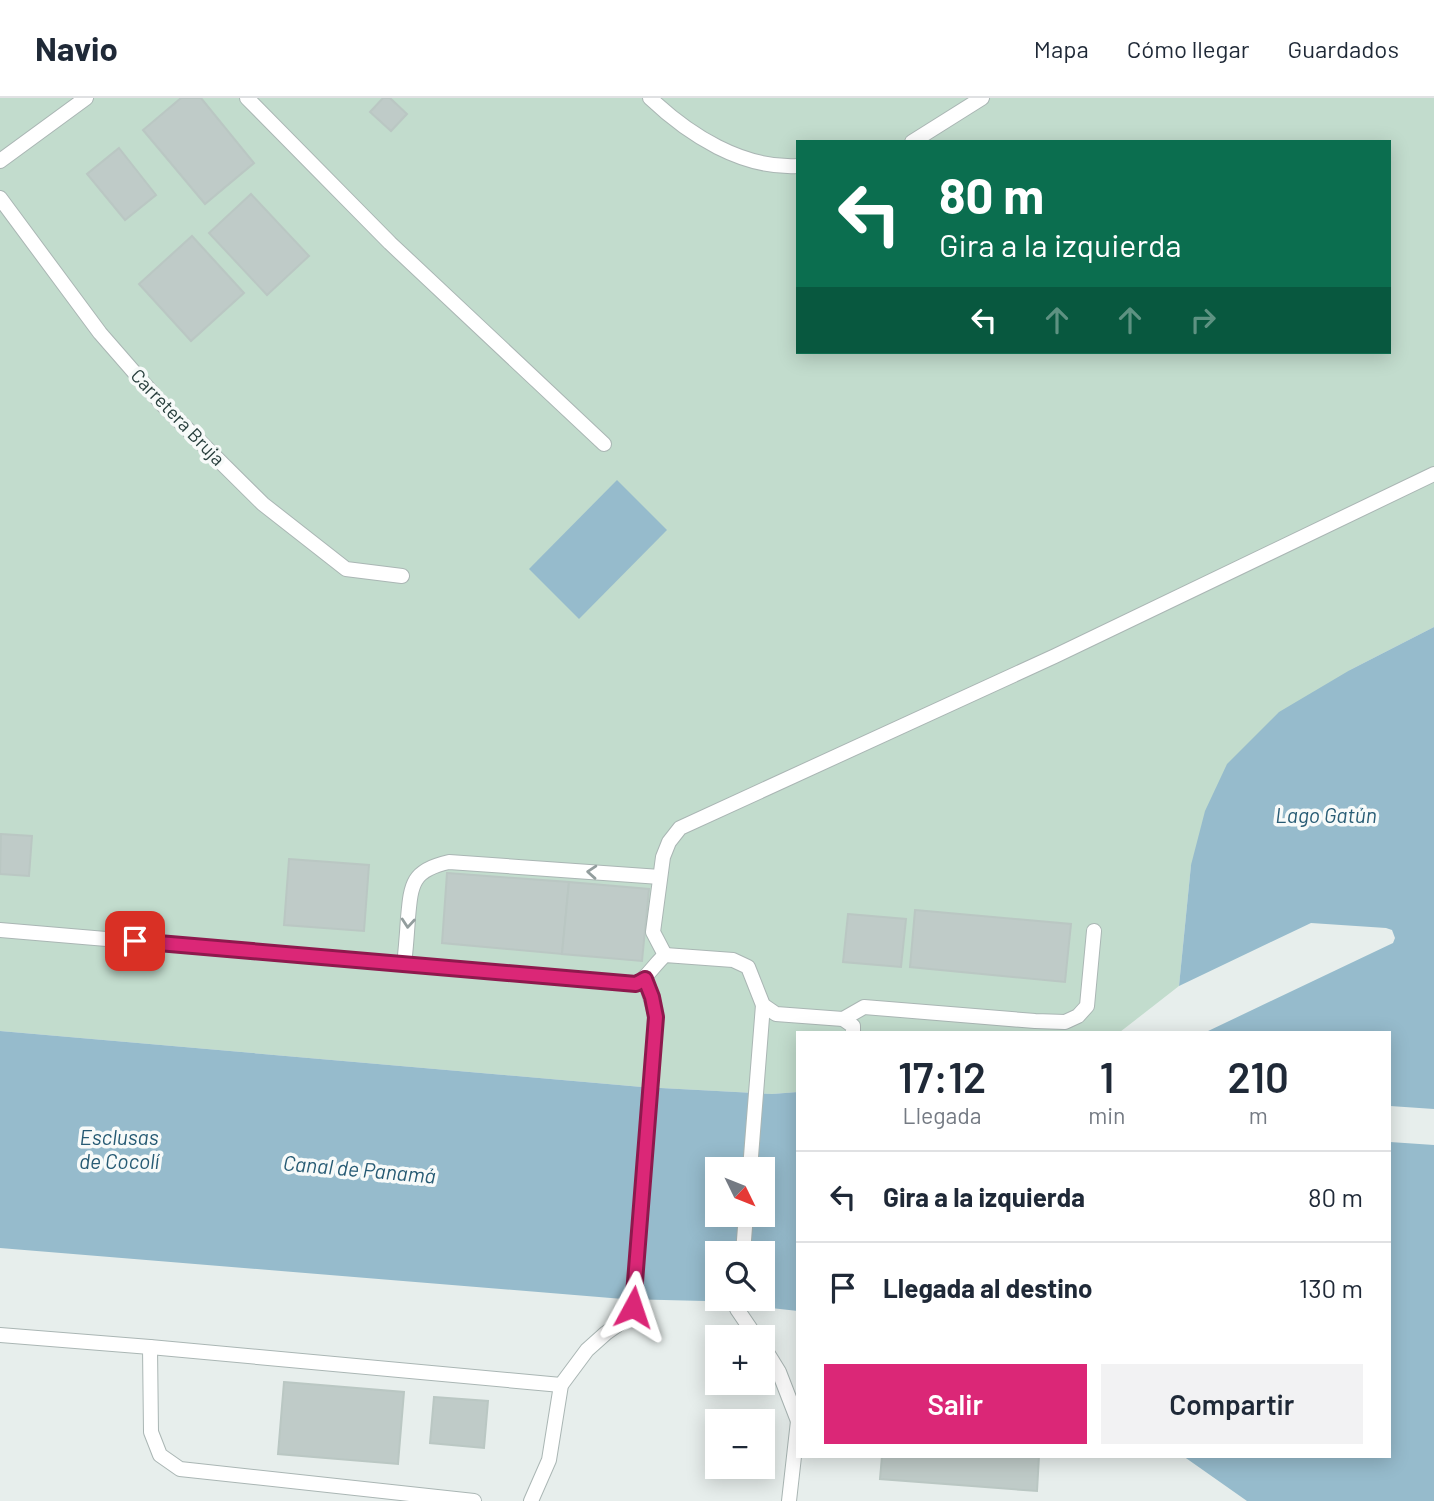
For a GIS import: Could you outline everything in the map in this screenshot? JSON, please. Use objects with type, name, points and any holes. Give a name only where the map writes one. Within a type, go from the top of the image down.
[{"type":"lane","points":[[0,161],[86,98]]},
{"type":"lane","points":[[247,98],[390,243],[604,444]]},
{"type":"lane","points":[[650,98],[673,120],[722,151],[780,167],[796,166]]},
{"type":"lane","points":[[915,140],[982,98]]},
{"type":"lane","name":"Carretera Bruja","points":[[0,198],[109,343],[161,403],[263,504],[346,569],[402,576]]},
{"type":"lane","points":[[665,955],[653,932],[663,857],[669,842],[680,828],[1055,656],[1434,474]]},
{"type":"lane","points":[[404,964],[411,887],[419,875],[431,866],[449,862],[660,877]]},
{"type":"lane","points":[[0,930],[636,984],[645,979],[651,967],[665,955],[733,960],[748,967],[762,1005],[759,1079],[751,1157]]},
{"type":"lane","points":[[843,1019],[864,1007],[1054,1027],[1078,1016],[1087,1006],[1094,931]]},
{"type":"lane","points":[[531,1501],[549,1460],[561,1385],[587,1350],[626,1319],[633,1307],[656,1017],[645,979]]},
{"type":"lane","points":[[762,1005],[776,1014],[843,1019],[853,1026],[853,1031]]},
{"type":"lane","points":[[0,1335],[561,1385]]},
{"type":"lane","points":[[150,1347],[151,1432],[160,1455],[180,1469],[474,1501]]},
{"type":"lane","points":[[775,1366],[796,1416]]},
{"type":"lane","points":[[789,1501],[796,1439]]},
{"type":"green space","points":[[0,98],[1434,98],[1434,627],[1350,670],[1191,865],[1179,986],[1121,1031],[796,1031],[796,1092],[772,1094],[642,1087],[0,1031]]},
{"type":"water","points":[[617,480],[667,530],[579,619],[529,569]]},
{"type":"water","name":"Lago Gatún","points":[[1434,627],[1434,1109],[1391,1106],[1391,1031],[1208,1031],[1393,943],[1395,938],[1392,930],[1311,923],[1179,986],[1191,865],[1205,811],[1227,764],[1279,712],[1350,670]]},
{"type":"water","name":"Esclusas de Cocolí","points":[[0,1031],[642,1087],[772,1094],[796,1092],[796,1311],[775,1308],[775,1241],[705,1241],[705,1301],[623,1299],[0,1248]]},
{"type":"water","points":[[1391,1142],[1434,1145],[1434,1501],[1247,1501],[1186,1458],[1391,1458]]},
{"type":"building","points":[[181,98],[201,98],[254,163],[205,204],[143,130]]},
{"type":"building","points":[[383,98],[390,98],[407,114],[391,131],[370,112]]},
{"type":"building","points":[[119,148],[156,195],[125,220],[87,174]]},
{"type":"building","points":[[251,194],[309,256],[267,295],[209,233]]},
{"type":"building","points":[[192,236],[244,293],[191,341],[139,284]]},
{"type":"building","points":[[1,834],[32,836],[29,876],[0,874]]},
{"type":"building","points":[[289,859],[369,865],[364,931],[284,925]]},
{"type":"building","points":[[447,873],[569,882],[562,954],[442,943]]},
{"type":"building","points":[[569,882],[649,889],[642,961],[562,954]]},
{"type":"building","points":[[915,910],[1071,924],[1065,982],[910,967]]},
{"type":"building","points":[[848,914],[906,919],[901,967],[843,962]]},
{"type":"building","points":[[284,1382],[404,1392],[398,1464],[278,1454]]},
{"type":"building","points":[[434,1397],[488,1401],[484,1448],[430,1443]]},
{"type":"building","points":[[882,1458],[1039,1458],[1037,1491],[880,1479]]},
{"type":"route","points":[[135,941],[636,984],[645,979],[656,1017],[633,1307]]},
{"type":"water label","name":"Canal de Panamá","points":[[359,1170]]}]
